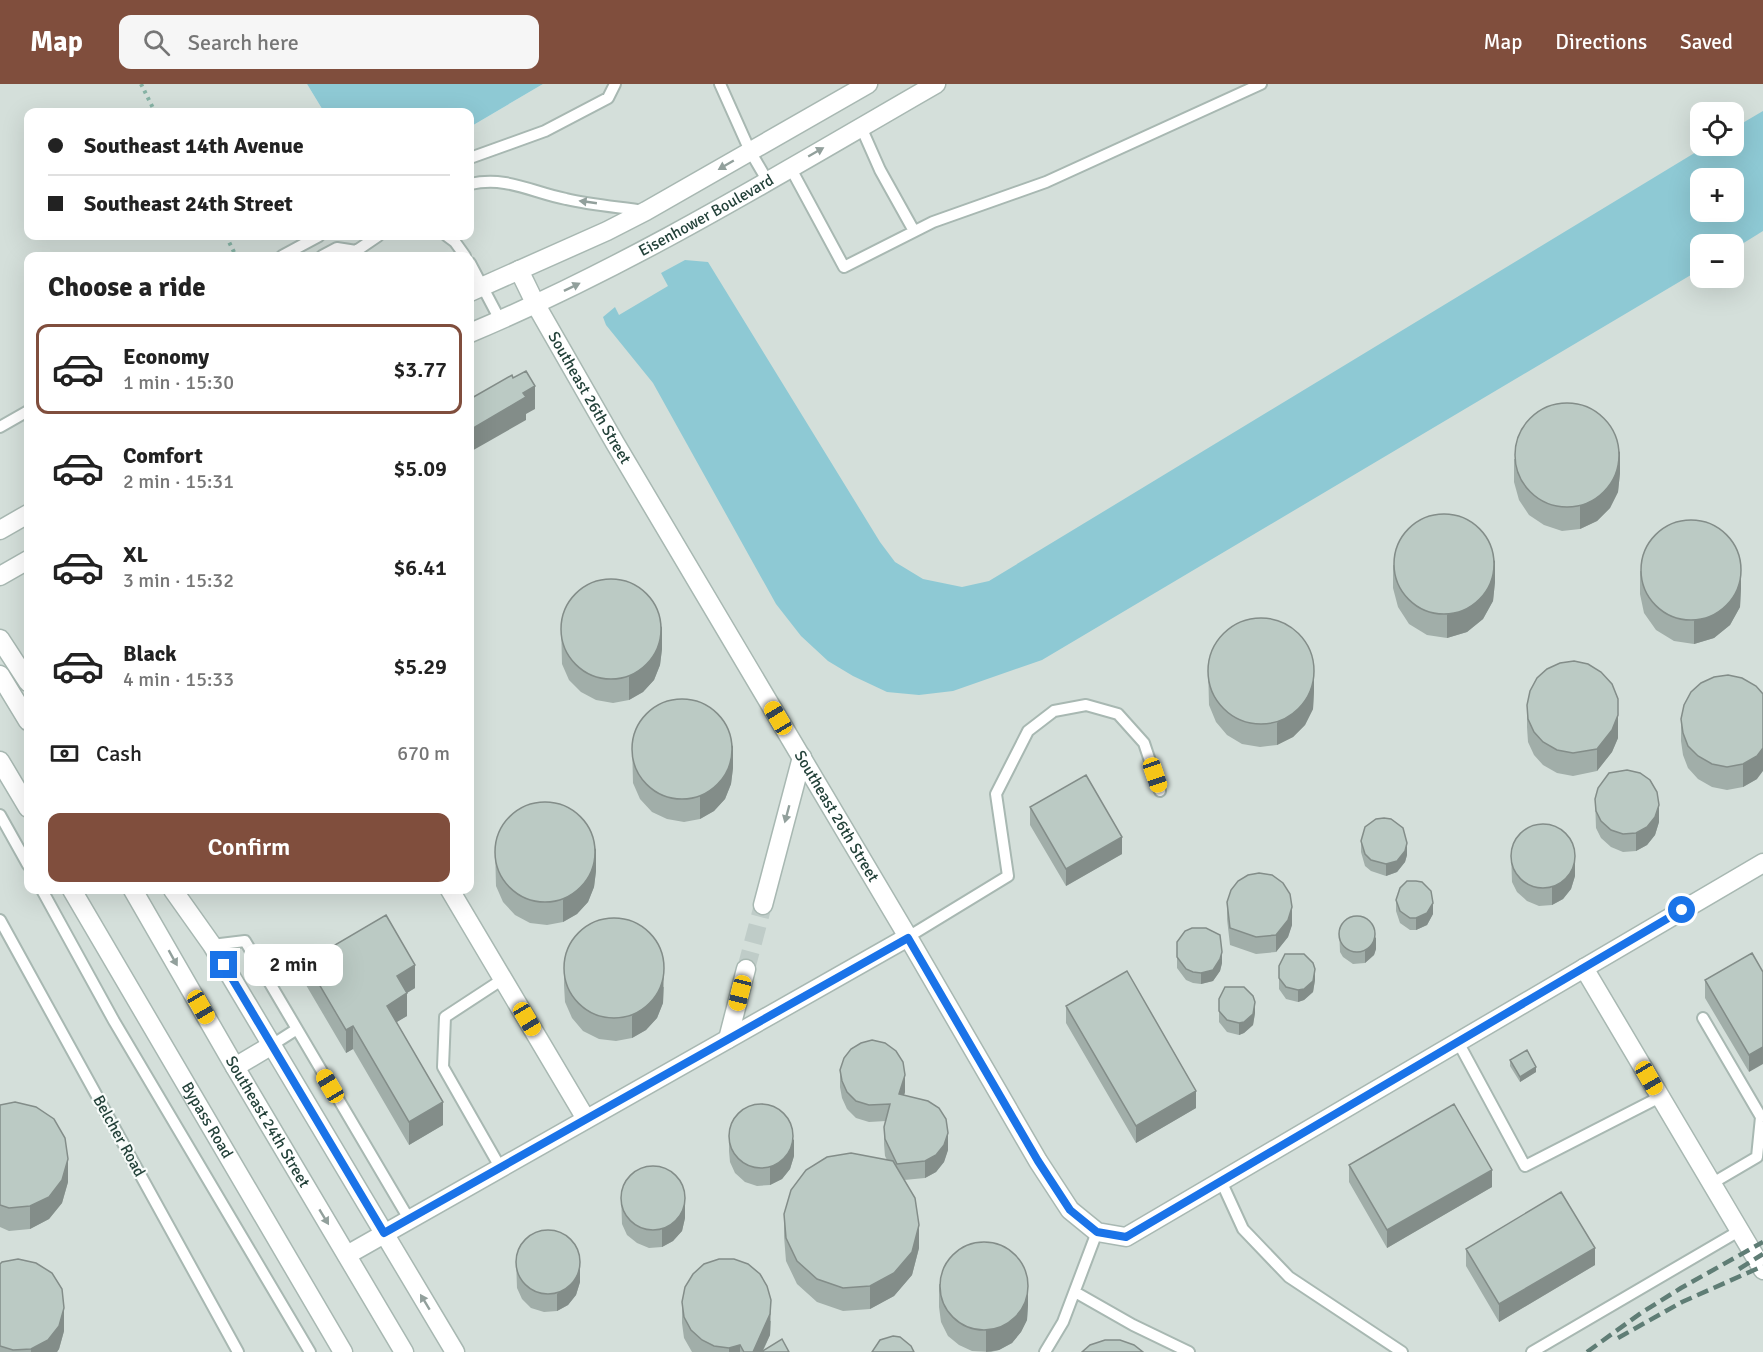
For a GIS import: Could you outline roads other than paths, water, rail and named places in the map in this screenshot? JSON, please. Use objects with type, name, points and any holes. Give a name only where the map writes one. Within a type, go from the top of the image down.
[{"type":"street","name":"Eisenhower Boulevard","points":[[476,289],[606,231],[645,211],[868,84]]},
{"type":"street","name":"Eisenhower Boulevard","points":[[474,331],[536,305],[624,262],[936,84]]},
{"type":"street","name":"Southeast 26th Street","points":[[519,270],[536,305],[1038,1161],[1070,1210],[1097,1232],[1126,1237],[1221,1181]]},
{"type":"street","points":[[0,530],[24,516]]},
{"type":"street","points":[[0,576],[24,562]]},
{"type":"street","points":[[0,639],[24,676]]},
{"type":"street","points":[[0,675],[24,714]]},
{"type":"street","points":[[763,905],[802,757]]},
{"type":"street","points":[[0,761],[24,801]]},
{"type":"street","points":[[1221,1181],[1762,865]]},
{"type":"street","name":"Bypass Road","points":[[74,894],[343,1352]]},
{"type":"street","name":"Southeast 24th Street","points":[[136,894],[235,1067],[404,1352]]},
{"type":"street","points":[[176,894],[212,945],[455,1352]]},
{"type":"street","points":[[452,894],[586,1119]]},
{"type":"street","points":[[347,1255],[908,938]]},
{"type":"street","points":[[1584,968],[1763,1270]]},
{"type":"street","points":[[728,1039],[746,969]]},
{"type":"street","points":[[235,1067],[272,1045]]},
{"type":"lane","points":[[474,157],[545,131],[608,98],[615,84]]},
{"type":"lane","points":[[720,84],[750,151],[767,180]]},
{"type":"lane","points":[[790,167],[844,267],[933,222],[1046,182],[1261,84]]},
{"type":"lane","points":[[861,127],[880,170],[914,231]]},
{"type":"lane","points":[[474,184],[502,181],[565,199],[645,211]]},
{"type":"lane","points":[[289,252],[312,240]]},
{"type":"lane","points":[[358,252],[373,240]]},
{"type":"lane","points":[[452,240],[462,252]]},
{"type":"lane","points":[[330,252],[337,248],[349,252]]},
{"type":"lane","points":[[476,289],[500,320]]},
{"type":"lane","points":[[0,428],[24,413]]},
{"type":"lane","points":[[908,938],[1008,876],[996,794],[1028,731],[1054,711],[1086,705],[1118,714],[1144,743],[1161,791]]},
{"type":"lane","points":[[0,815],[24,858]]},
{"type":"lane","points":[[44,894],[120,1031],[310,1352]]},
{"type":"lane","name":"Belcher Road","points":[[0,920],[238,1352]]},
{"type":"lane","points":[[212,945],[245,941],[409,1220]]},
{"type":"lane","points":[[500,1167],[443,1067],[445,1017],[503,979]]},
{"type":"lane","points":[[1703,1018],[1762,1116],[1757,1157],[1711,1184]]},
{"type":"lane","points":[[272,1045],[297,1029]]},
{"type":"lane","points":[[1458,1041],[1525,1166],[1660,1097]]},
{"type":"lane","points":[[1221,1181],[1242,1229],[1289,1277],[1402,1352]]},
{"type":"lane","points":[[1532,1352],[1739,1231]]},
{"type":"lane","points":[[1045,1352],[1063,1322],[1097,1232]]},
{"type":"lane","points":[[1074,1292],[1189,1352]]},
{"type":"water","points":[[307,84],[543,84],[474,125],[474,108],[322,108]]},
{"type":"water","points":[[1763,111],[1763,231],[1744,243],[1744,234],[1690,234],[1690,276],[1042,660],[953,691],[919,695],[887,692],[828,661],[801,636],[776,604],[653,383],[606,325],[603,317],[615,307],[619,315],[668,286],[661,273],[685,260],[708,262],[880,542],[895,562],[923,579],[962,587],[989,581],[1690,156],[1744,156],[1744,122]]},
{"type":"tunnel","points":[[746,969],[763,905]]},
{"type":"railway","points":[[1587,1352],[1641,1313],[1763,1242]]},
{"type":"railway","points":[[1739,1269],[1763,1254]]},
{"type":"railway","points":[[1618,1338],[1682,1302],[1763,1266]]}]
